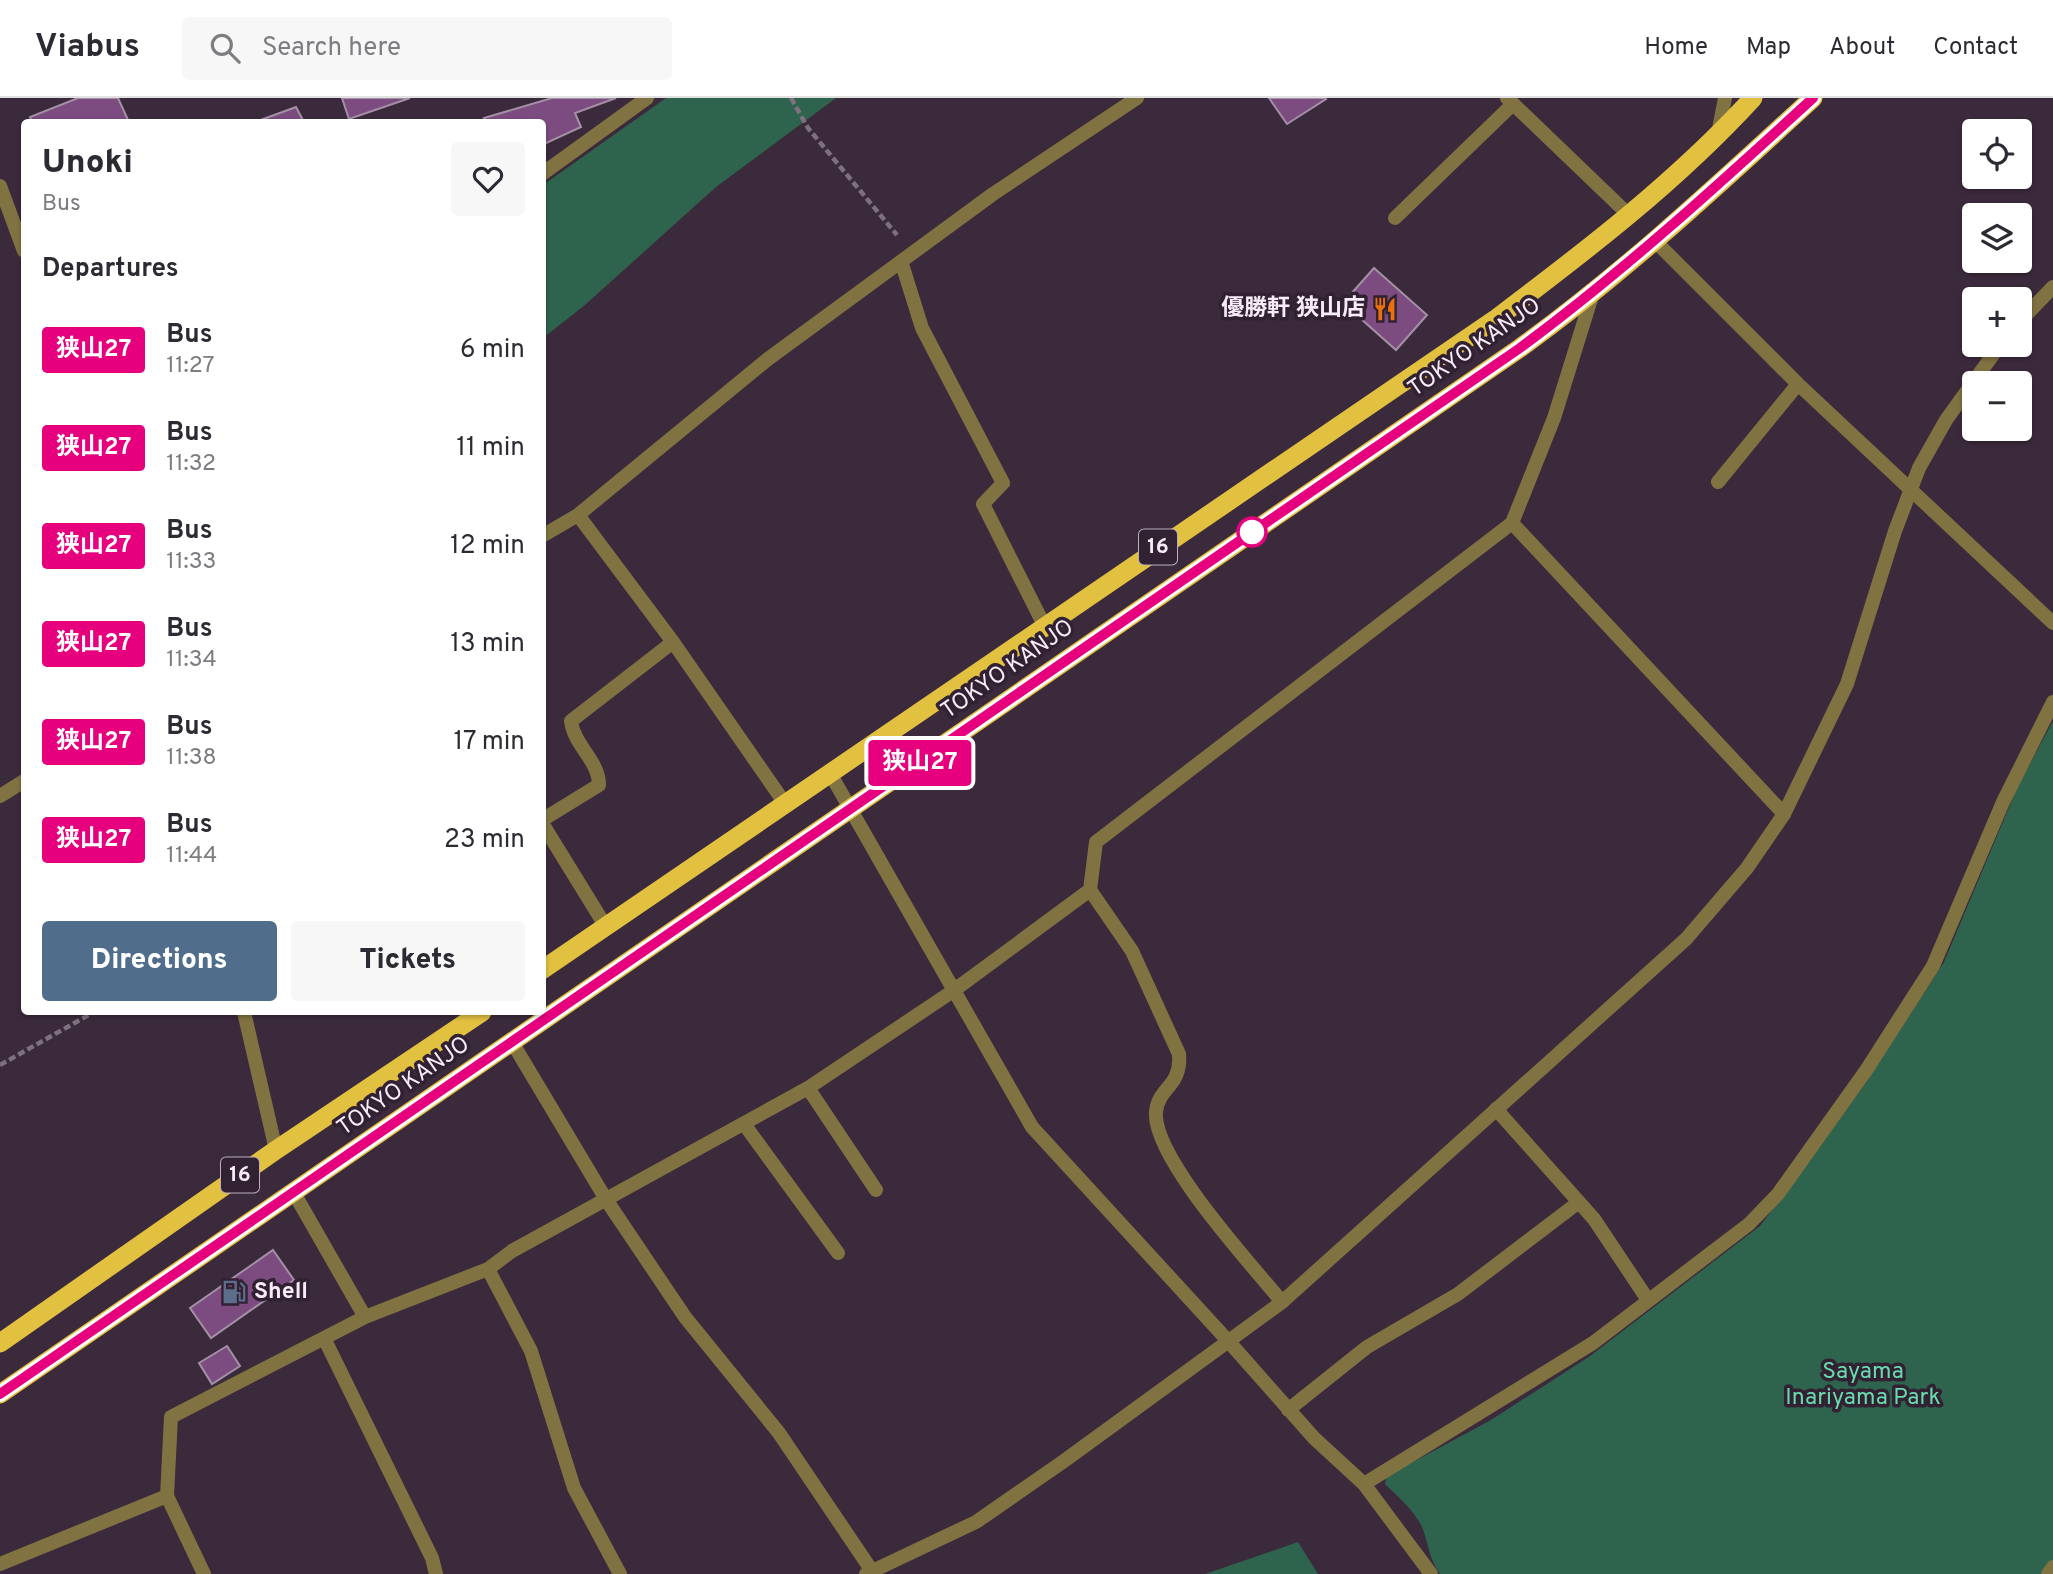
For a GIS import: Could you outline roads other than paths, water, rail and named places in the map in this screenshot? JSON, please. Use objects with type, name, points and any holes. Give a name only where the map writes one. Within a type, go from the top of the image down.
[{"type":"highway","name":"TOKYO KANJO","points":[[546,967],[1497,318],[1630,216],[1718,136],[1753,98]]},
{"type":"highway","name":"TOKYO KANJO","points":[[0,1394],[853,810],[1065,659],[1520,348],[1592,296],[1656,242],[1813,98]]},
{"type":"highway","name":"TOKYO KANJO","points":[[0,1343],[276,1150],[478,1015]]},
{"type":"street","points":[[546,171],[647,98]]},
{"type":"street","points":[[546,534],[578,515],[768,359],[993,194],[1137,98]]},
{"type":"street","points":[[1718,136],[1725,98]]},
{"type":"street","points":[[1395,218],[1513,100],[1630,216]]},
{"type":"street","points":[[0,186],[21,243]]},
{"type":"street","points":[[1656,242],[1910,492],[2053,623]]},
{"type":"street","points":[[907,259],[922,328],[1003,483],[983,504],[1044,625]]},
{"type":"street","points":[[2032,309],[2053,287]]},
{"type":"street","points":[[1282,1302],[1185,1182],[1158,1130],[1156,1110],[1181,1072],[1179,1055],[1132,951],[1090,890],[1096,842],[1512,523],[1554,418],[1592,296]]},
{"type":"street","points":[[512,1042],[607,1201],[685,1317],[803,1466],[869,1572],[976,1522],[1230,1343],[1282,1302],[1686,939],[1747,868],[1784,814],[1847,684],[1919,468],[1946,420],[1991,357]]},
{"type":"street","points":[[1718,482],[1798,384]]},
{"type":"street","points":[[578,515],[673,642],[786,805]]},
{"type":"street","points":[[1512,523],[1784,814]]},
{"type":"street","points":[[546,818],[599,785],[599,772],[573,734],[571,721],[673,642]]},
{"type":"street","points":[[1364,1484],[1593,1343],[1749,1224],[1778,1194],[1867,1069],[1933,966],[2003,802],[2053,702]]},
{"type":"street","points":[[831,775],[1032,1127],[1314,1438],[1364,1484],[1431,1574]]},
{"type":"street","points":[[0,796],[21,783]]},
{"type":"street","points":[[546,828],[606,927]]},
{"type":"street","points":[[204,1574],[167,1496],[171,1417],[366,1317],[488,1269],[512,1251],[808,1088],[953,991],[1090,890]]},
{"type":"street","points":[[245,1015],[276,1150]]},
{"type":"street","points":[[808,1088],[876,1190]]},
{"type":"street","points":[[1496,1110],[1594,1219],[1648,1300]]},
{"type":"street","points":[[744,1124],[838,1253]]},
{"type":"street","points":[[294,1193],[366,1317]]},
{"type":"street","points":[[1289,1410],[1367,1347],[1458,1294],[1579,1202]]},
{"type":"street","points":[[488,1269],[531,1351],[574,1488],[621,1574]]},
{"type":"street","points":[[325,1340],[432,1558],[436,1574]]},
{"type":"street","points":[[0,1564],[167,1496]]},
{"type":"street","points":[[2048,1574],[2053,1567]]},
{"type":"place","name":"優勝軒 狭山店","points":[[1385,309]]},
{"type":"place","name":"Shell","points":[[234,1292]]},
{"type":"park label","name":"Sayama Inariyama Park","points":[[1863,1385]]}]
